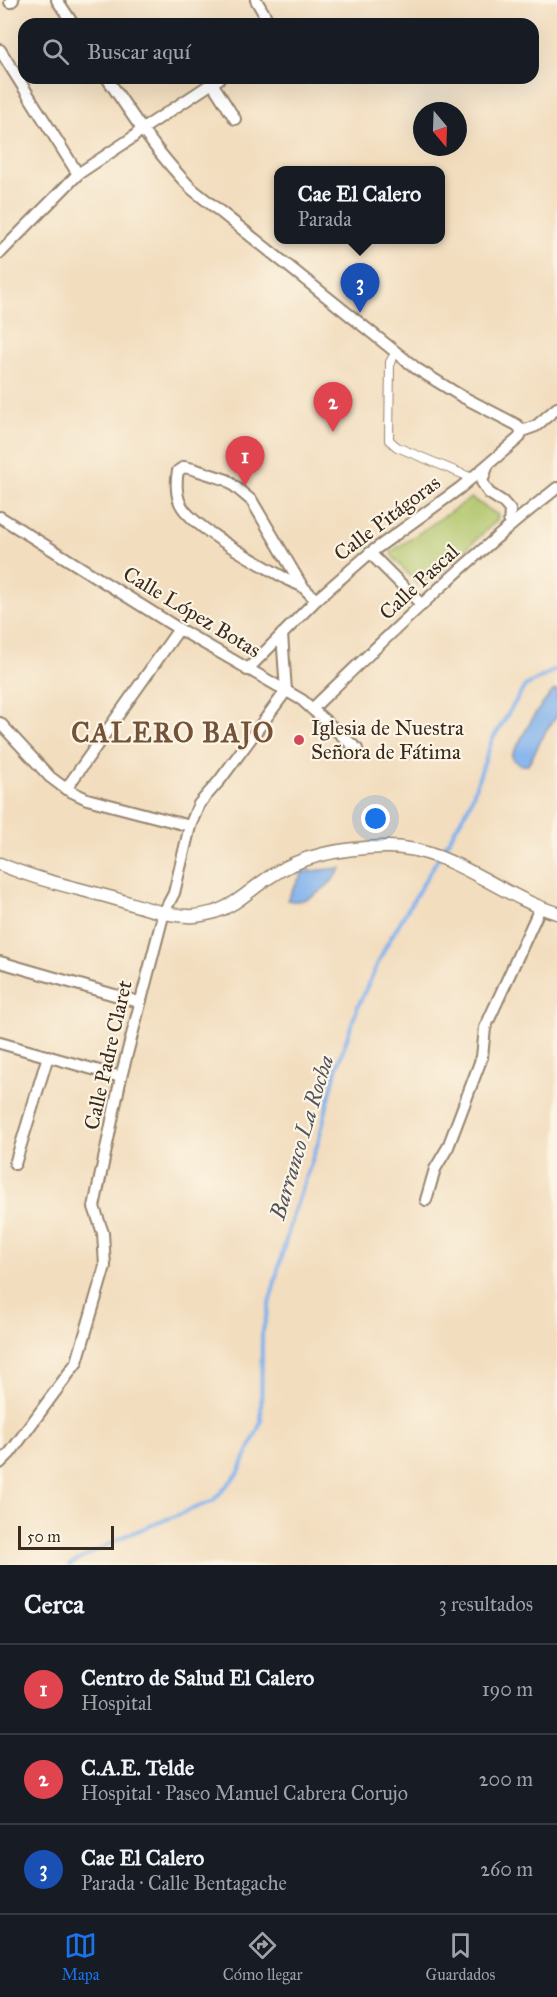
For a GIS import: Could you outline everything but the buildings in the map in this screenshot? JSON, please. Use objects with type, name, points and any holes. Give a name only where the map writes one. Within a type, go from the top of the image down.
[{"type":"street","points":[[57,0],[69,18]]},
{"type":"street","points":[[256,0],[266,18]]},
{"type":"street","points":[[0,50],[18,79]]},
{"type":"street","points":[[21,84],[78,174]]},
{"type":"street","points":[[111,84],[141,130],[153,142],[174,171],[192,189],[417,369],[461,396],[517,425],[522,431]]},
{"type":"street","points":[[0,253],[78,174],[211,84]]},
{"type":"street","points":[[218,84],[235,118]]},
{"type":"street","points":[[396,352],[390,362],[389,440],[397,447],[472,478]]},
{"type":"street","name":"Calle Pitágoras","points":[[248,669],[316,600],[370,553],[472,478],[519,438],[522,431],[536,426],[557,408]]},
{"type":"street","points":[[488,465],[483,473],[482,482],[489,493]]},
{"type":"street","points":[[302,586],[203,529],[180,504],[176,480],[178,471],[184,468],[193,469],[227,480],[252,501],[302,586],[316,600]]},
{"type":"street","points":[[459,488],[474,488],[503,501],[510,510],[509,526]]},
{"type":"street","name":"Calle Pascal","points":[[312,709],[509,526],[557,488]]},
{"type":"street","name":"Calle López Botas","points":[[0,517],[179,629],[286,691],[312,709],[357,749]]},
{"type":"street","points":[[370,553],[422,605]]},
{"type":"street","points":[[66,789],[179,629]]},
{"type":"street","points":[[282,634],[286,691]]},
{"type":"street","name":"Calle Padre Claret","points":[[0,1463],[10,1453],[77,1362],[105,1266],[103,1233],[94,1207],[121,1077],[139,1002],[164,912],[174,893],[190,826],[199,804],[220,780],[286,691]]},
{"type":"street","points":[[0,723],[50,777],[66,789],[87,799],[190,826]]},
{"type":"street","points":[[0,864],[65,885],[164,912],[190,916],[215,912],[236,903],[269,877],[295,862],[320,855],[386,847],[424,852],[453,863],[540,908],[557,913]]},
{"type":"street","points":[[426,1200],[435,1169],[448,1147],[482,1057],[485,1028],[540,908]]},
{"type":"street","points":[[0,962],[139,1002]]},
{"type":"street","points":[[0,1043],[121,1077]]},
{"type":"street","points":[[15,1164],[48,1056]]},
{"type":"green space","points":[[471,498],[498,515],[497,520],[432,581],[417,584],[391,552]]},
{"type":"water","points":[[557,690],[557,716],[547,729],[528,765],[521,765],[513,760],[512,755],[535,714],[553,691]]},
{"type":"water","points":[[341,868],[332,881],[318,893],[303,900],[287,900],[303,872]]},
{"type":"waterway","name":"Barranco La Rocha","points":[[69,1565],[127,1535],[213,1501],[239,1472],[261,1422],[262,1334],[277,1273],[293,1214],[318,1143],[336,1070],[358,1006],[386,946],[469,806],[492,740],[525,686],[557,669]]},
{"type":"place","name":"Cae El Calero","points":[[360,313]]},
{"type":"place","name":"C.A.E. Telde","points":[[333,432]]},
{"type":"place","name":"Centro de Salud El Calero","points":[[245,486]]},
{"type":"place","name":"Iglesia de Nuestra Señora de Fátima","points":[[299,740]]},
{"type":"district","name":"CALERO BAJO","points":[[173,733]]}]
